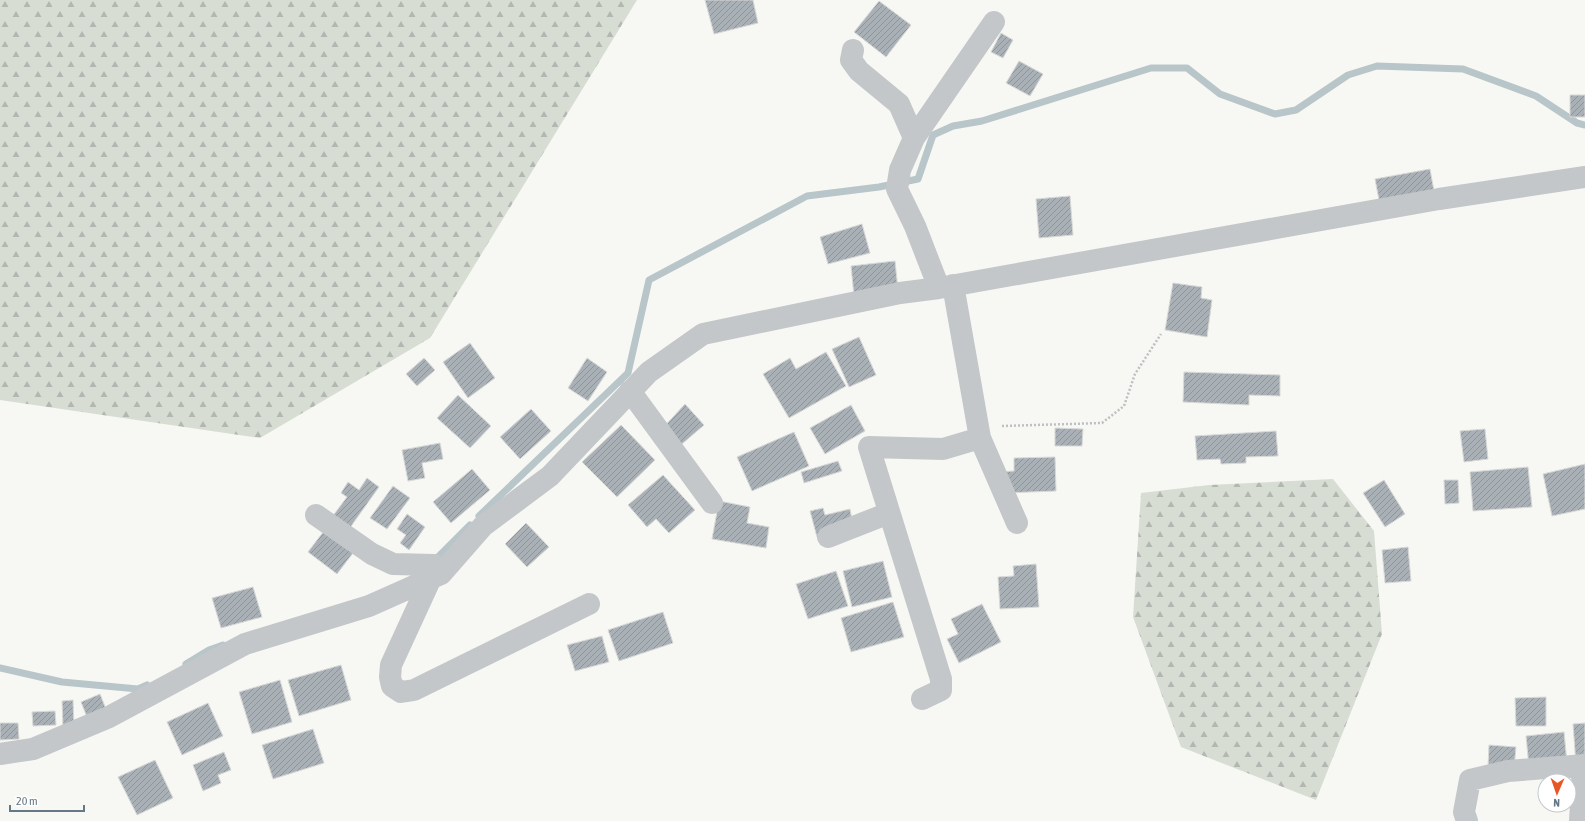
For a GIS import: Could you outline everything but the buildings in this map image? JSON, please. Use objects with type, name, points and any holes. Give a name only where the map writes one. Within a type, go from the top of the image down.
[{"type":"street","points":[[994,22],[914,138],[899,180],[915,226],[946,287],[980,438],[1017,523]]},
{"type":"street","points":[[853,50],[851,60],[859,71],[899,104],[914,138]]},
{"type":"street","points":[[0,754],[33,749],[109,717],[245,644],[369,606],[435,572],[483,526],[550,476],[649,372],[703,334],[900,293],[946,287],[1439,200],[1585,177]]},
{"type":"street","points":[[630,391],[712,503]]},
{"type":"street","points":[[922,699],[941,690],[941,679],[869,447],[943,449],[980,438]]},
{"type":"street","points":[[828,536],[889,513]]},
{"type":"street","points":[[316,515],[372,554],[393,564],[408,565],[435,572]]},
{"type":"street","points":[[435,572],[391,665],[390,677],[392,686],[401,692],[414,690],[588,604]]},
{"type":"street","points":[[1467,821],[1464,812],[1470,780],[1508,771],[1584,765],[1580,821]]},
{"type":"path","points":[[980,438],[987,426],[1102,423],[1124,406],[1135,374],[1161,334]]},
{"type":"green space","points":[[0,0],[637,0],[430,338],[260,438],[0,400]]},
{"type":"green space","points":[[1333,479],[1374,531],[1382,634],[1316,800],[1181,747],[1133,617],[1141,493],[1209,485]]},
{"type":"waterway","points":[[479,516],[628,373],[649,280],[807,196],[879,187],[918,179],[933,135],[953,126],[982,121],[1151,68],[1187,68],[1220,94],[1275,114],[1296,110],[1348,75],[1377,66],[1463,69],[1536,96],[1577,123],[1585,125]]},
{"type":"waterway","points":[[434,561],[470,525]]},
{"type":"waterway","points":[[186,664],[209,650],[223,645]]},
{"type":"waterway","points":[[0,668],[62,682],[138,689],[147,685]]}]
